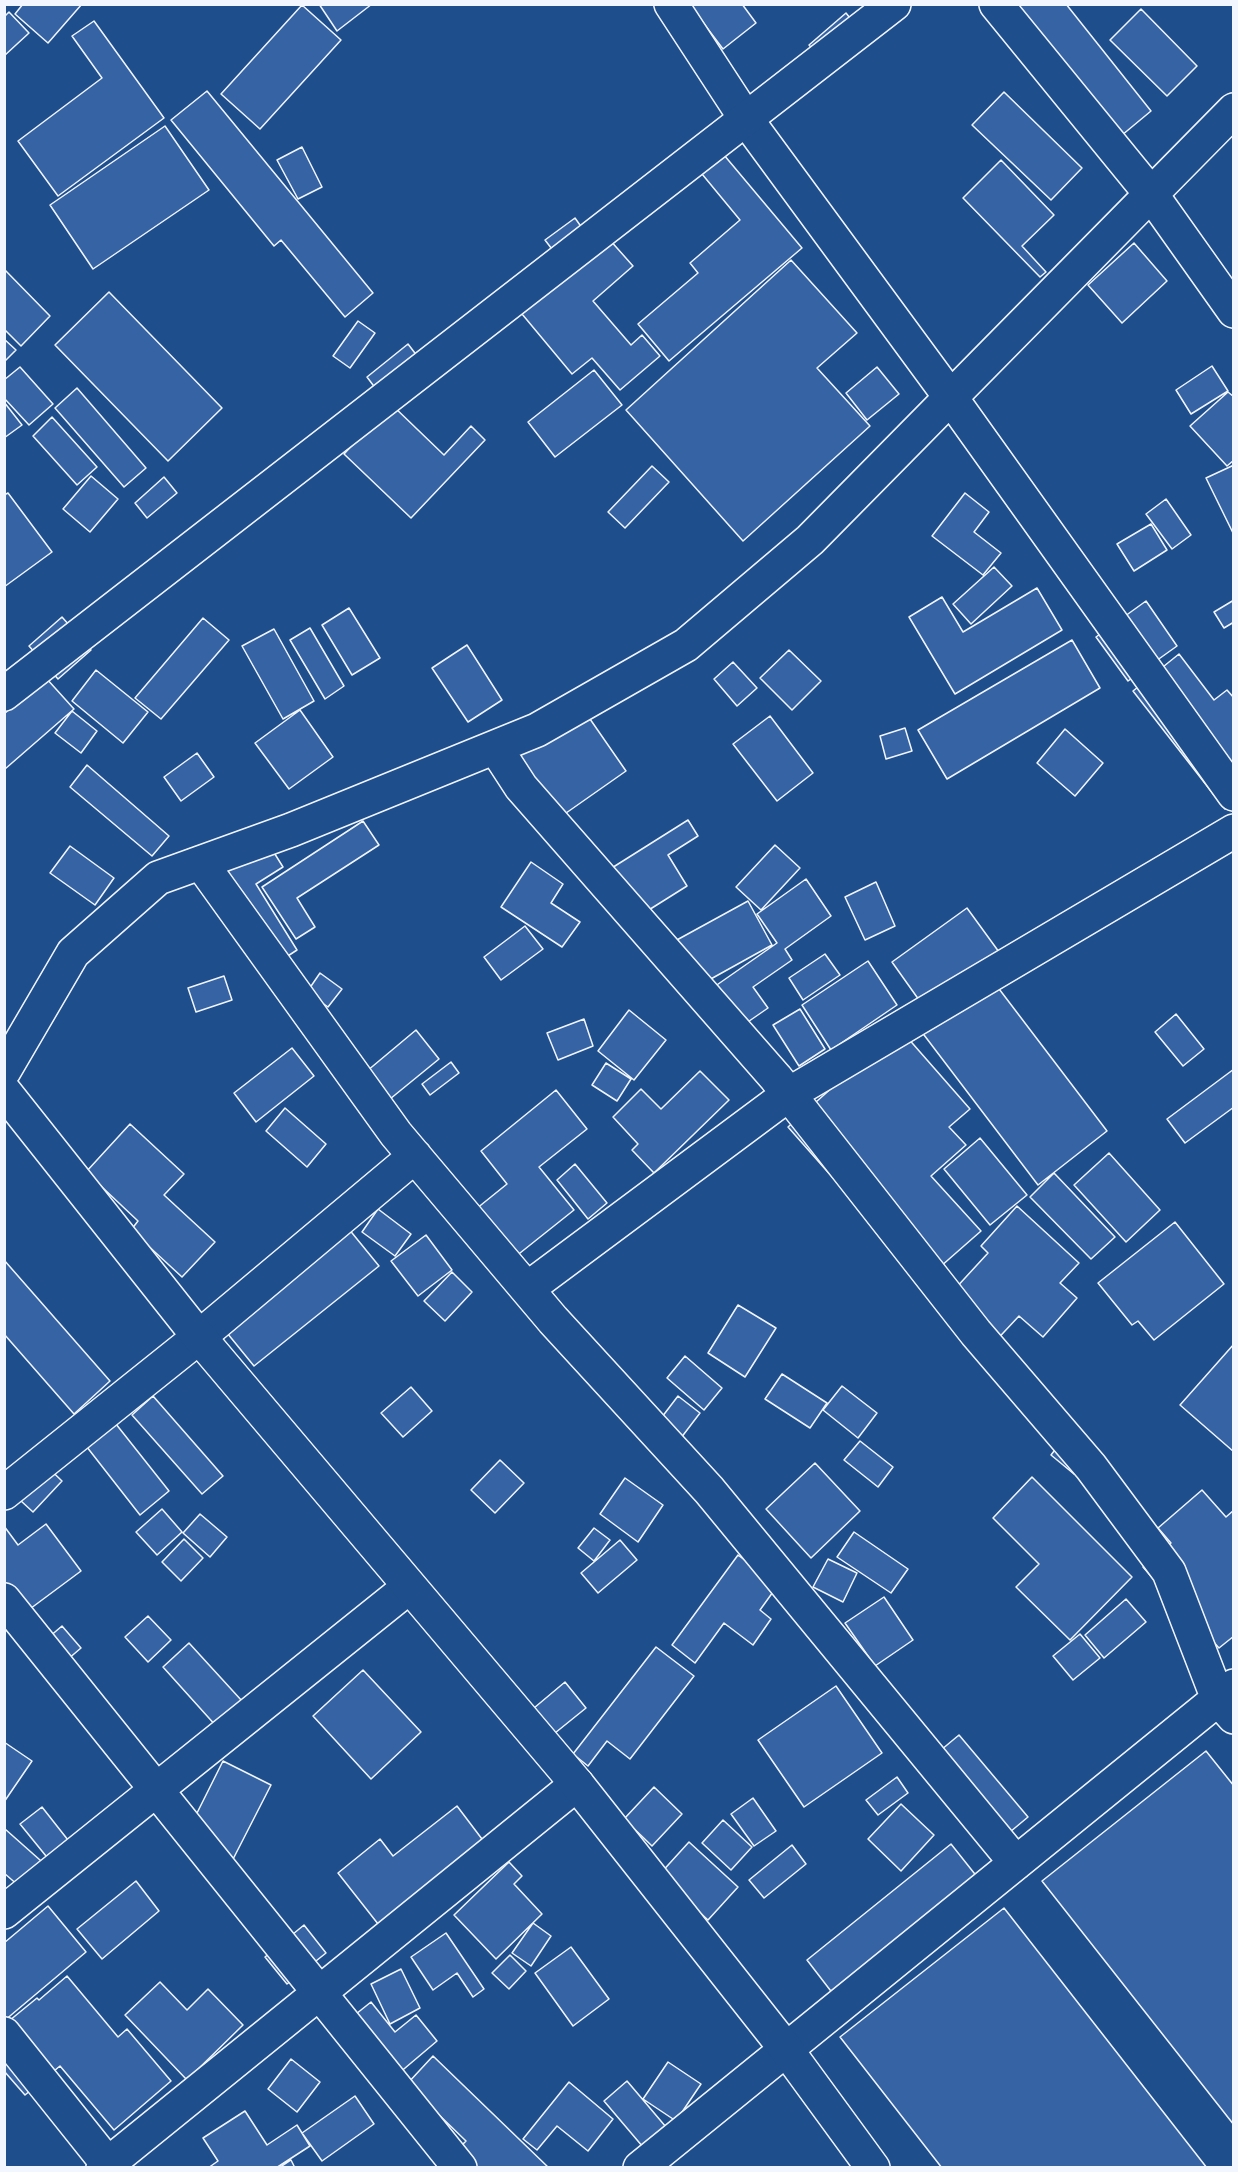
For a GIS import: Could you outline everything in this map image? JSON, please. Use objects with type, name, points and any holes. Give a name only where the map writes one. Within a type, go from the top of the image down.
[{"type":"street","points":[[671,4],[746,119],[951,398],[1233,794]]},
{"type":"street","points":[[4,694],[894,4]]},
{"type":"street","points":[[996,4],[1151,194],[1233,311]]},
{"type":"street","points":[[4,1071],[73,953],[158,878],[291,830],[537,730],[686,645],[810,540],[1233,110]]},
{"type":"street","points":[[495,747],[521,787],[789,1094],[976,1333],[1090,1467],[1169,1572],[1228,1700],[1016,1863],[640,2168]]},
{"type":"street","points":[[527,1289],[789,1094],[1233,831]]},
{"type":"street","points":[[201,863],[396,1134],[553,1320],[709,1490],[1016,1863]]},
{"type":"street","points":[[4,1091],[199,1337],[577,1784],[786,2049],[873,2168]]},
{"type":"street","points":[[4,1493],[199,1337],[415,1156]]},
{"type":"street","points":[[4,1912],[409,1587]]},
{"type":"street","points":[[4,1600],[460,2168]]},
{"type":"street","points":[[4,2034],[108,2166],[577,1784]]},
{"type":"building","points":[[23,4],[82,4],[48,43],[15,14]]},
{"type":"building","points":[[319,4],[372,4],[337,31]]},
{"type":"building","points":[[689,4],[742,4],[756,23],[723,49]]},
{"type":"building","points":[[988,4],[1066,4],[1151,111],[1104,150]]},
{"type":"building","points":[[302,5],[341,40],[260,129],[221,94]]},
{"type":"building","points":[[1141,9],[1197,66],[1167,96],[1110,40]]},
{"type":"building","points":[[9,12],[29,33],[4,56],[4,17]]},
{"type":"building","points":[[846,13],[857,27],[821,58],[809,45]]},
{"type":"building","points":[[94,21],[164,118],[58,196],[18,141],[102,78],[72,36]]},
{"type":"building","points":[[207,91],[373,293],[345,317],[281,240],[274,246],[171,120]]},
{"type":"building","points":[[1004,92],[1082,168],[1051,200],[972,125]]},
{"type":"building","points":[[165,126],[209,190],[93,269],[50,205]]},
{"type":"building","points":[[302,147],[322,187],[298,199],[277,160]]},
{"type":"building","points":[[724,155],[802,248],[669,361],[638,324],[698,273],[690,263],[740,220],[702,174]]},
{"type":"building","points":[[1001,160],[1054,215],[1022,246],[1046,272],[1040,277],[963,198]]},
{"type":"building","points":[[575,218],[587,235],[558,257],[545,240]]},
{"type":"building","points":[[609,239],[633,266],[593,301],[631,345],[642,335],[660,356],[620,390],[592,358],[572,374],[522,314]]},
{"type":"building","points":[[1134,243],[1167,281],[1122,323],[1088,285]]},
{"type":"building","points":[[791,260],[857,333],[817,368],[870,426],[743,541],[626,410]]},
{"type":"building","points":[[4,269],[50,316],[21,346],[4,329]]},
{"type":"building","points":[[109,292],[222,408],[168,461],[55,345]]},
{"type":"building","points":[[358,321],[375,333],[350,368],[333,356]]},
{"type":"building","points":[[4,339],[16,350],[4,362]]},
{"type":"building","points":[[408,344],[421,361],[379,393],[367,377]]},
{"type":"building","points":[[1212,366],[1228,391],[1191,414],[1176,390]]},
{"type":"building","points":[[20,367],[53,404],[29,425],[4,398],[4,380]]},
{"type":"building","points":[[877,367],[899,394],[867,420],[846,393]]},
{"type":"building","points":[[594,370],[622,405],[555,457],[528,422]]},
{"type":"building","points":[[77,388],[146,468],[124,487],[55,408]]},
{"type":"building","points":[[1228,392],[1234,397],[1234,460],[1227,466],[1190,426]]},
{"type":"building","points":[[4,402],[22,425],[4,438]]},
{"type":"building","points":[[391,404],[444,455],[471,426],[485,440],[411,518],[344,454]]},
{"type":"building","points":[[52,417],[97,467],[77,485],[33,436]]},
{"type":"building","points":[[1234,465],[1234,535],[1206,478]]},
{"type":"building","points":[[652,466],[669,482],[625,528],[608,512]]},
{"type":"building","points":[[91,476],[118,499],[90,532],[63,509]]},
{"type":"building","points":[[164,477],[177,493],[147,518],[135,503]]},
{"type":"building","points":[[8,493],[52,552],[4,587],[4,495]]},
{"type":"building","points":[[965,493],[989,512],[974,532],[1001,553],[983,575],[932,536]]},
{"type":"building","points":[[1166,499],[1191,535],[1172,549],[1146,514]]},
{"type":"building","points":[[1151,524],[1167,550],[1134,571],[1117,544]]},
{"type":"building","points":[[994,567],[1012,586],[971,624],[953,604]]},
{"type":"building","points":[[1037,588],[1062,630],[955,694],[909,617],[942,597],[963,632]]},
{"type":"building","points":[[1234,600],[1234,622],[1224,628],[1214,612]]},
{"type":"building","points":[[1146,601],[1177,646],[1128,681],[1096,637]]},
{"type":"building","points":[[349,608],[380,658],[352,675],[322,625]]},
{"type":"building","points":[[62,617],[91,650],[58,679],[29,646]]},
{"type":"building","points":[[203,618],[229,640],[161,719],[135,698]]},
{"type":"building","points":[[310,628],[344,686],[325,699],[290,640]]},
{"type":"building","points":[[274,629],[314,701],[283,719],[242,646]]},
{"type":"building","points":[[1072,640],[1100,688],[947,779],[918,730]]},
{"type":"building","points":[[467,645],[502,700],[468,722],[432,668]]},
{"type":"building","points":[[789,650],[821,681],[792,710],[760,678]]},
{"type":"building","points":[[1179,654],[1214,700],[1227,690],[1234,698],[1234,802],[1225,809],[1133,691]]},
{"type":"building","points":[[733,662],[757,688],[737,706],[714,679]]},
{"type":"building","points":[[96,670],[148,712],[123,743],[72,701]]},
{"type":"building","points":[[46,678],[74,709],[5,769],[4,714]]},
{"type":"building","points":[[581,706],[626,771],[539,832],[494,767]]},
{"type":"building","points":[[300,710],[333,757],[289,789],[255,743]]},
{"type":"building","points":[[72,711],[97,731],[81,753],[55,733]]},
{"type":"building","points":[[770,716],[813,773],[777,801],[733,744]]},
{"type":"building","points":[[905,728],[912,751],[886,759],[880,736]]},
{"type":"building","points":[[1065,729],[1103,763],[1075,796],[1037,763]]},
{"type":"building","points":[[197,753],[214,777],[181,801],[164,777]]},
{"type":"building","points":[[87,765],[169,836],[152,856],[70,787]]},
{"type":"building","points":[[688,820],[698,836],[668,855],[687,886],[636,918],[607,871]]},
{"type":"building","points":[[363,821],[379,845],[297,898],[315,927],[296,939],[262,887]]},
{"type":"building","points":[[268,843],[283,867],[256,884],[297,950],[271,967],[215,875]]},
{"type":"building","points":[[775,845],[800,868],[761,910],[736,887]]},
{"type":"building","points":[[70,846],[114,878],[95,905],[50,873]]},
{"type":"building","points":[[531,862],[563,884],[551,903],[580,922],[562,947],[501,907]]},
{"type":"building","points":[[806,879],[831,916],[785,949],[792,960],[753,987],[768,1008],[729,1035],[701,996],[777,943],[757,914]]},
{"type":"building","points":[[876,882],[895,926],[865,940],[845,897]]},
{"type":"building","points":[[748,901],[772,945],[700,985],[675,941]]},
{"type":"building","points":[[967,908],[999,952],[924,1007],[892,962]]},
{"type":"building","points":[[525,926],[543,949],[501,980],[484,957]]},
{"type":"building","points":[[825,954],[840,975],[803,1000],[789,978]]},
{"type":"building","points":[[868,961],[897,1005],[831,1050],[802,1005]]},
{"type":"building","points":[[320,973],[342,989],[328,1007],[307,992]]},
{"type":"building","points":[[224,976],[232,1000],[196,1012],[188,988]]},
{"type":"building","points":[[990,977],[1107,1131],[1038,1185],[921,1031]]},
{"type":"building","points":[[800,1009],[825,1049],[799,1066],[773,1025]]},
{"type":"building","points":[[629,1010],[666,1040],[634,1080],[598,1051]]},
{"type":"building","points":[[1176,1014],[1204,1049],[1183,1066],[1155,1032]]},
{"type":"building","points":[[584,1019],[593,1046],[558,1060],[547,1033]]},
{"type":"building","points":[[899,1028],[970,1109],[949,1127],[966,1145],[931,1176],[981,1231],[924,1281],[788,1127]]},
{"type":"building","points":[[416,1030],[439,1059],[390,1099],[367,1071]]},
{"type":"building","points":[[292,1048],[314,1076],[256,1122],[234,1093]]},
{"type":"building","points":[[451,1062],[459,1073],[430,1095],[422,1084]]},
{"type":"building","points":[[606,1063],[631,1079],[617,1101],[592,1085]]},
{"type":"building","points":[[1234,1069],[1234,1107],[1185,1143],[1167,1119]]},
{"type":"building","points":[[700,1071],[729,1100],[654,1173],[632,1150],[638,1144],[613,1117],[641,1089],[661,1109]]},
{"type":"building","points":[[556,1090],[587,1129],[539,1167],[574,1210],[515,1257],[476,1209],[507,1184],[481,1151]]},
{"type":"building","points":[[285,1108],[326,1144],[307,1167],[266,1131]]},
{"type":"building","points":[[130,1124],[184,1174],[164,1195],[215,1242],[182,1277],[131,1230],[138,1221],[86,1172]]},
{"type":"building","points":[[980,1138],[1027,1195],[990,1225],[944,1169]]},
{"type":"building","points":[[1109,1153],[1160,1210],[1126,1242],[1074,1185]]},
{"type":"building","points":[[575,1164],[607,1203],[588,1219],[557,1180]]},
{"type":"building","points":[[1054,1173],[1115,1237],[1091,1259],[1030,1197]]},
{"type":"building","points":[[1017,1206],[1079,1263],[1060,1283],[1077,1298],[1043,1337],[1019,1316],[990,1347],[942,1303],[988,1253],[981,1246]]},
{"type":"building","points":[[378,1209],[411,1234],[395,1256],[362,1232]]},
{"type":"building","points":[[1175,1222],[1224,1284],[1154,1340],[1138,1321],[1132,1325],[1098,1283]]},
{"type":"building","points":[[348,1228],[379,1266],[254,1366],[223,1328]]},
{"type":"building","points":[[426,1235],[452,1270],[418,1296],[391,1261]]},
{"type":"building","points":[[4,1260],[110,1381],[74,1414],[4,1334]]},
{"type":"building","points":[[452,1272],[472,1292],[445,1321],[424,1301]]},
{"type":"building","points":[[738,1305],[776,1328],[745,1377],[708,1353]]},
{"type":"building","points":[[1234,1344],[1234,1452],[1180,1405]]},
{"type":"building","points":[[685,1356],[722,1388],[704,1410],[667,1378]]},
{"type":"building","points":[[782,1374],[827,1403],[810,1428],[765,1399]]},
{"type":"building","points":[[842,1386],[877,1413],[858,1438],[823,1410]]},
{"type":"building","points":[[411,1387],[432,1411],[403,1437],[381,1413]]},
{"type":"building","points":[[153,1396],[223,1476],[202,1494],[132,1415]]},
{"type":"building","points":[[678,1396],[700,1413],[671,1451],[649,1434]]},
{"type":"building","points":[[112,1419],[169,1491],[140,1515],[83,1442]]},
{"type":"building","points":[[860,1441],[893,1467],[878,1487],[844,1460]]},
{"type":"building","points":[[1061,1442],[1085,1462],[1074,1474],[1051,1455]]},
{"type":"building","points":[[37,1457],[62,1481],[33,1512],[8,1489]]},
{"type":"building","points":[[500,1460],[524,1483],[495,1513],[471,1490]]},
{"type":"building","points":[[815,1463],[860,1511],[811,1558],[766,1509]]},
{"type":"building","points":[[1032,1477],[1132,1577],[1070,1640],[1016,1587],[1039,1564],[993,1518]]},
{"type":"building","points":[[625,1478],[663,1505],[638,1542],[600,1514]]},
{"type":"building","points":[[1202,1490],[1226,1517],[1234,1510],[1234,1636],[1219,1648],[1179,1603],[1176,1605],[1143,1567],[1171,1543],[1158,1528]]},
{"type":"building","points":[[162,1509],[182,1532],[157,1555],[136,1532]]},
{"type":"building","points":[[200,1514],[227,1537],[210,1557],[183,1533]]},
{"type":"building","points":[[46,1524],[81,1571],[11,1623],[4,1614],[4,1526],[18,1545]]},
{"type":"building","points":[[594,1528],[610,1540],[594,1561],[578,1548]]},
{"type":"building","points":[[854,1532],[908,1569],[891,1593],[837,1557]]},
{"type":"building","points":[[184,1539],[203,1558],[181,1581],[162,1562]]},
{"type":"building","points":[[620,1540],[637,1560],[598,1593],[581,1573]]},
{"type":"building","points":[[738,1555],[778,1585],[760,1610],[771,1619],[753,1645],[724,1623],[695,1663],[672,1645]]},
{"type":"building","points":[[828,1559],[857,1573],[843,1602],[813,1587]]},
{"type":"building","points":[[884,1597],[913,1640],[875,1666],[845,1623]]},
{"type":"building","points":[[1126,1599],[1146,1622],[1104,1658],[1085,1635]]},
{"type":"building","points":[[148,1616],[171,1640],[148,1662],[125,1637]]},
{"type":"building","points":[[62,1626],[81,1648],[61,1665],[42,1643]]},
{"type":"building","points":[[1080,1634],[1100,1658],[1073,1680],[1053,1656]]},
{"type":"building","points":[[189,1643],[253,1713],[226,1737],[163,1667]]},
{"type":"building","points":[[656,1647],[694,1676],[630,1759],[607,1741],[588,1766],[573,1754]]},
{"type":"building","points":[[363,1670],[421,1732],[371,1779],[313,1716]]},
{"type":"building","points":[[565,1682],[586,1708],[555,1733],[534,1708]]},
{"type":"building","points":[[836,1686],[882,1753],[804,1807],[758,1740]]},
{"type":"building","points":[[959,1735],[1028,1817],[1004,1837],[935,1755]]},
{"type":"building","points":[[4,1742],[32,1761],[4,1802]]},
{"type":"building","points":[[1206,1751],[1234,1786],[1234,2125],[1042,1881]]},
{"type":"building","points":[[223,1761],[271,1785],[229,1867],[182,1843]]},
{"type":"building","points":[[897,1777],[908,1793],[878,1815],[866,1800]]},
{"type":"building","points":[[654,1787],[682,1814],[652,1846],[624,1819]]},
{"type":"building","points":[[753,1798],[776,1831],[754,1846],[731,1814]]},
{"type":"building","points":[[901,1804],[934,1835],[901,1871],[868,1839]]},
{"type":"building","points":[[457,1806],[485,1843],[382,1929],[338,1873],[380,1839],[393,1856]]},
{"type":"building","points":[[42,1807],[79,1854],[59,1872],[20,1824]]},
{"type":"building","points":[[723,1820],[752,1847],[731,1870],[702,1843]]},
{"type":"building","points":[[5,1829],[49,1868],[27,1893],[4,1873]]},
{"type":"building","points":[[689,1842],[738,1887],[708,1920],[659,1875]]},
{"type":"building","points":[[951,1844],[982,1883],[837,1999],[807,1960]]},
{"type":"building","points":[[792,1845],[806,1864],[764,1898],[749,1880]]},
{"type":"building","points":[[509,1862],[522,1876],[514,1884],[542,1914],[496,1959],[454,1915]]},
{"type":"building","points":[[136,1881],[159,1911],[102,1959],[77,1929]]},
{"type":"building","points":[[48,1906],[86,1952],[4,2021],[4,1943]]},
{"type":"building","points":[[1004,1908],[1207,2168],[942,2168],[840,2037]]},
{"type":"building","points":[[533,1923],[551,1936],[531,1966],[512,1953]]},
{"type":"building","points":[[304,1925],[326,1953],[287,1984],[265,1957]]},
{"type":"building","points":[[446,1933],[484,1989],[473,1997],[457,1973],[433,1990],[411,1957]]},
{"type":"building","points":[[571,1947],[609,1999],[573,2026],[535,1973]]},
{"type":"building","points":[[510,1955],[526,1971],[509,1989],[492,1973]]},
{"type":"building","points":[[401,1969],[420,2008],[390,2024],[371,1984]]},
{"type":"building","points":[[67,1976],[118,2037],[127,2029],[171,2081],[114,2130],[60,2066],[25,2095],[4,2071],[4,2025]]},
{"type":"building","points":[[160,1982],[187,2010],[208,1989],[243,2025],[187,2080],[125,2015]]},
{"type":"building","points":[[371,2002],[395,2032],[416,2015],[437,2041],[398,2074],[351,2018]]},
{"type":"building","points":[[433,2056],[549,2168],[457,2168],[448,2159],[466,2141],[407,2084]]},
{"type":"building","points":[[291,2059],[320,2082],[297,2112],[268,2089]]},
{"type":"building","points":[[668,2062],[701,2084],[676,2121],[643,2099]]},
{"type":"building","points":[[627,2081],[666,2127],[643,2147],[604,2101]]},
{"type":"building","points":[[569,2082],[613,2119],[588,2151],[557,2126],[537,2150],[523,2139]]},
{"type":"building","points":[[355,2096],[374,2124],[322,2161],[302,2133]]},
{"type":"building","points":[[245,2111],[267,2145],[297,2125],[310,2146],[276,2168],[208,2168],[218,2161],[203,2138]]},
{"type":"building","points":[[291,2160],[295,2168],[279,2168]]}]
